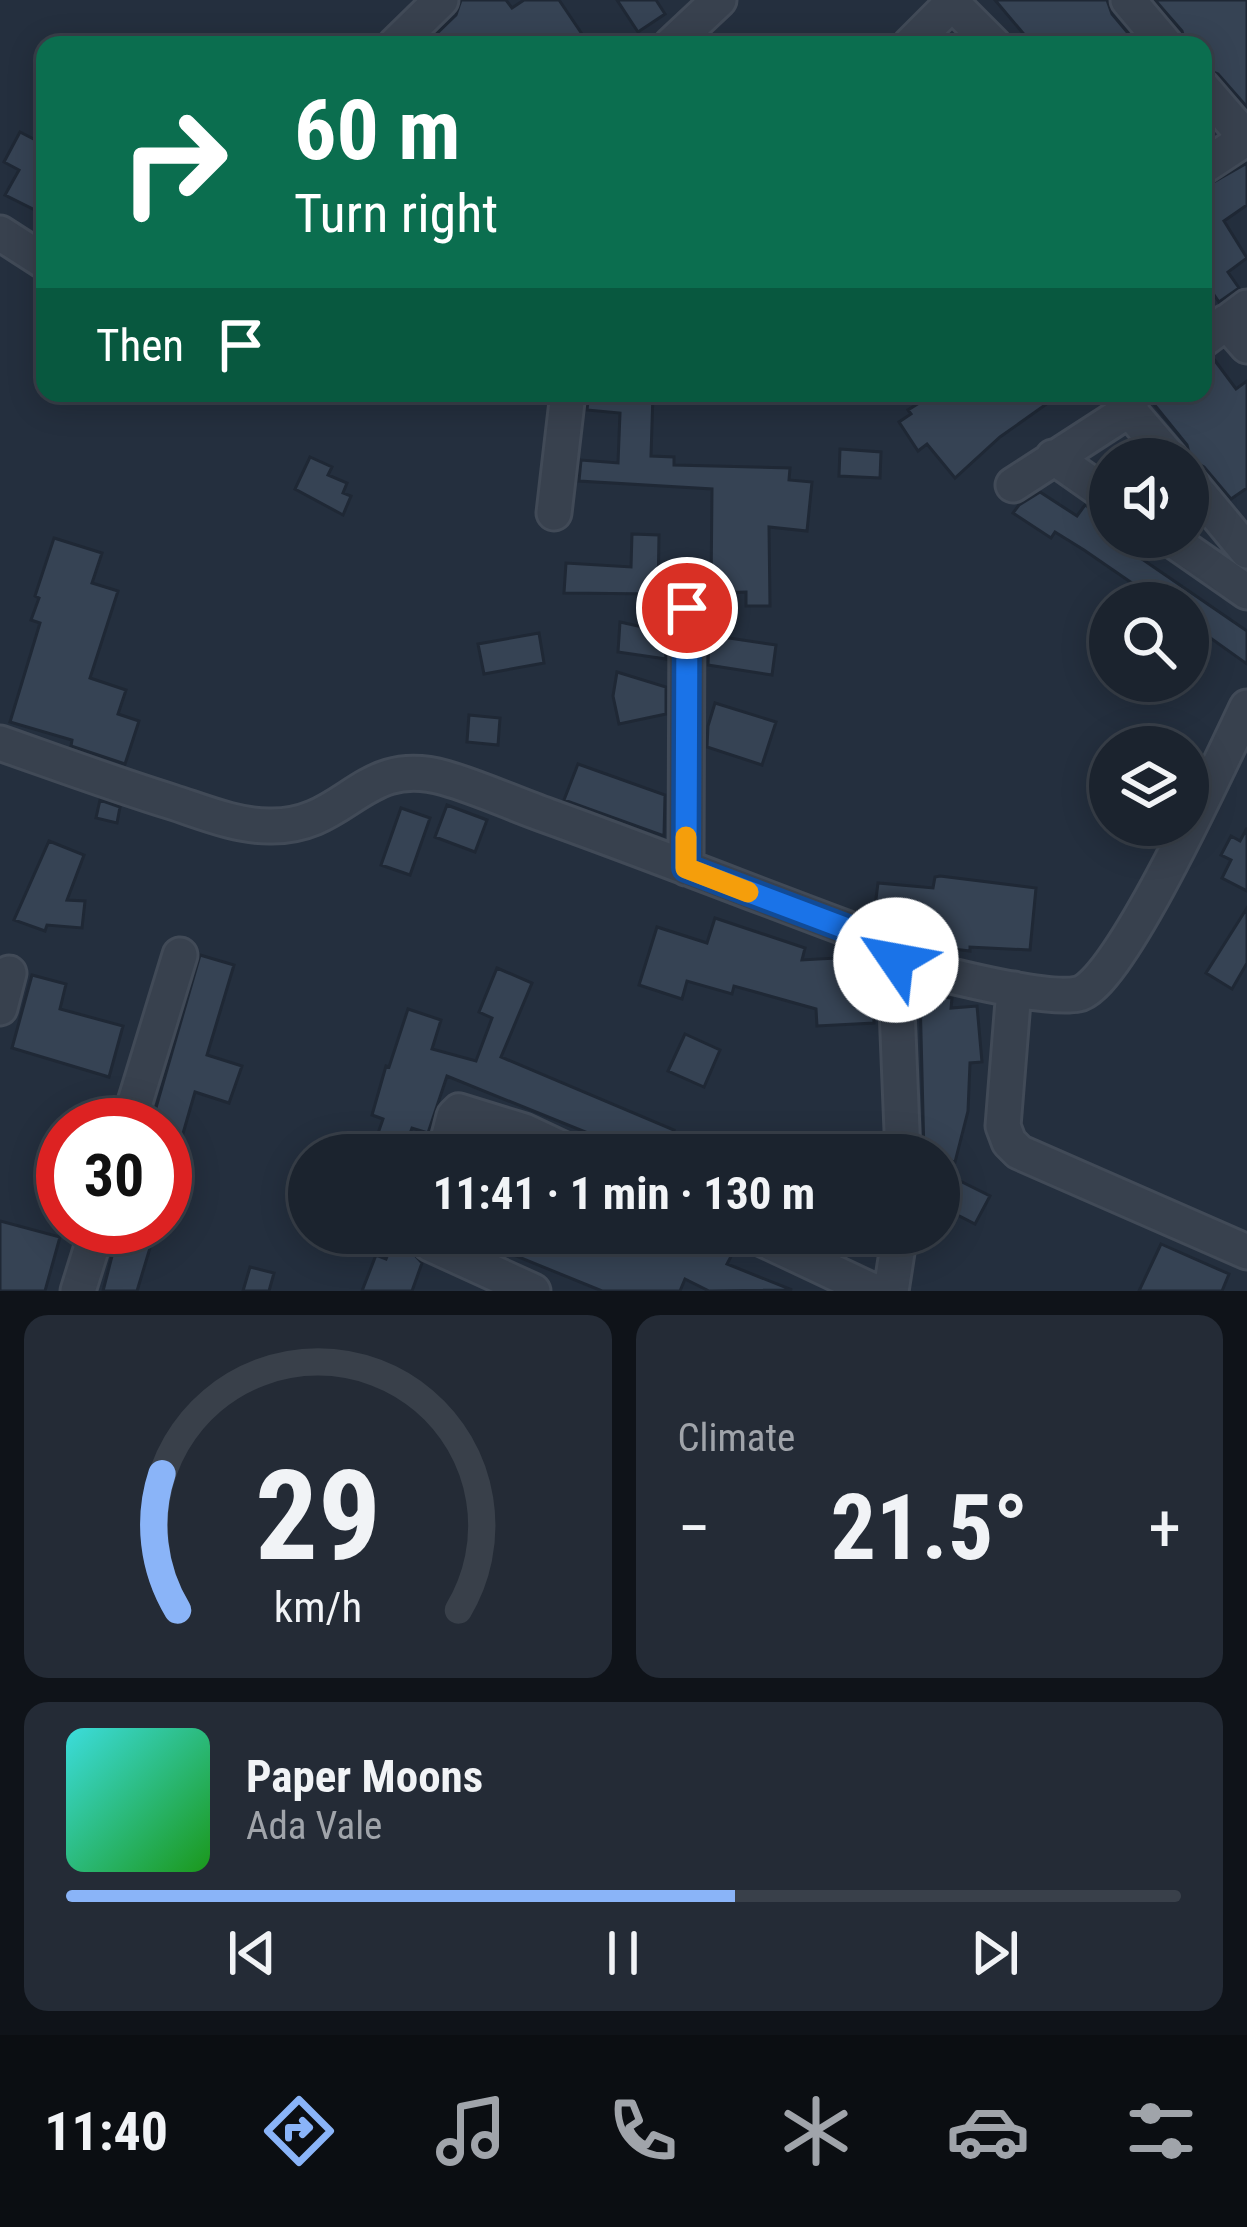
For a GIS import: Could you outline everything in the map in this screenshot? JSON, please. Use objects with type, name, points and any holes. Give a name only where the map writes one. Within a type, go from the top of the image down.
[{"type":"street","points":[[404,36],[441,0]]},
{"type":"street","points":[[681,36],[719,0]]},
{"type":"street","points":[[1127,0],[1158,36]]},
{"type":"street","points":[[919,36],[953,1],[986,36]]},
{"type":"street","points":[[1212,98],[1247,138],[1212,160]]},
{"type":"street","points":[[0,233],[36,256]]},
{"type":"street","points":[[554,513],[567,402]]},
{"type":"street","points":[[1013,485],[1132,402],[1157,438]]},
{"type":"street","points":[[1053,457],[1089,482]]},
{"type":"street","points":[[1209,505],[1247,551]]},
{"type":"street","points":[[1198,558],[1247,592]]},
{"type":"street","points":[[686,868],[687,608]]},
{"type":"street","points":[[0,743],[226,819],[268,826],[302,823],[386,775],[414,771],[448,779],[853,931],[896,960],[1014,989],[1077,995],[1097,983],[1190,828],[1247,707]]},
{"type":"street","points":[[136,1098],[180,955]]},
{"type":"street","points":[[896,960],[902,1134]]},
{"type":"street","points":[[0,1008],[9,973]]},
{"type":"street","points":[[1014,989],[1003,1126],[1009,1142],[1019,1152],[1247,1252]]},
{"type":"street","points":[[449,1134],[460,1111],[530,1134]]},
{"type":"street","points":[[78,1291],[90,1254]]},
{"type":"street","points":[[452,1254],[533,1291]]},
{"type":"street","points":[[780,1254],[812,1277],[873,1291]]},
{"type":"street","points":[[891,1291],[897,1254]]},
{"type":"building","points":[[461,0],[506,0],[512,8],[524,0],[559,0],[583,36],[434,36],[456,15]]},
{"type":"building","points":[[617,0],[656,0],[665,14],[638,32]]},
{"type":"building","points":[[995,0],[1107,0],[1130,36],[1025,36]]},
{"type":"building","points":[[1155,0],[1247,0],[1247,107],[1212,72],[1212,36],[1183,36]]},
{"type":"building","points":[[20,132],[36,140],[35,210],[5,195],[19,170],[4,162]]},
{"type":"building","points":[[1247,163],[1247,205],[1224,221],[1247,258],[1228,272],[1239,288],[1219,302],[1212,292],[1212,183]]},
{"type":"building","points":[[1213,358],[1236,389],[1247,381],[1247,488],[1231,499],[1209,473],[1209,438],[1181,438],[1153,403],[1212,402]]},
{"type":"building","points":[[588,402],[653,402],[651,456],[674,457],[674,465],[790,468],[789,480],[812,482],[807,531],[769,527],[770,606],[746,606],[746,592],[711,593],[712,489],[579,481],[581,460],[618,463],[620,413],[587,410]]},
{"type":"building","points":[[921,402],[1049,402],[1000,437],[955,478],[927,444],[918,451],[899,422],[911,414],[908,410]]},
{"type":"building","points":[[840,449],[881,452],[880,478],[839,476]]},
{"type":"building","points":[[310,457],[332,467],[328,475],[347,483],[343,493],[351,496],[343,515],[295,489]]},
{"type":"building","points":[[1040,492],[1077,516],[1085,505],[1089,507],[1089,553],[1055,532],[1051,538],[1013,513]]},
{"type":"building","points":[[632,534],[659,535],[658,594],[564,593],[566,563],[631,567]]},
{"type":"building","points":[[54,538],[102,553],[92,583],[118,591],[90,678],[126,690],[118,714],[139,721],[125,764],[71,746],[72,740],[10,722],[40,623],[31,620]]},
{"type":"building","points":[[1096,558],[1141,558],[1176,582],[1130,582]]},
{"type":"building","points":[[1209,605],[1247,631],[1247,664],[1209,637]]},
{"type":"building","points":[[620,622],[665,632],[666,659],[618,652]]},
{"type":"building","points":[[539,633],[544,663],[484,674],[478,644]]},
{"type":"building","points":[[709,635],[776,645],[772,675],[708,665]]},
{"type":"building","points":[[617,672],[666,687],[666,714],[619,724],[613,696]]},
{"type":"building","points":[[715,703],[776,722],[762,765],[707,747]]},
{"type":"building","points":[[469,715],[500,718],[498,745],[467,742]]},
{"type":"building","points":[[578,764],[665,795],[664,836],[564,800]]},
{"type":"building","points":[[100,800],[120,807],[117,823],[96,818]]},
{"type":"building","points":[[447,805],[487,820],[475,852],[435,837]]},
{"type":"building","points":[[401,808],[430,818],[410,875],[381,865]]},
{"type":"building","points":[[1247,828],[1247,891],[1222,878],[1231,860],[1221,855],[1231,836],[1240,841]]},
{"type":"building","points":[[49,841],[84,855],[67,900],[85,901],[82,928],[47,925],[45,931],[14,920]]},
{"type":"building","points":[[935,877],[1036,888],[1030,950],[936,947],[939,922],[874,915],[878,883],[933,888]]},
{"type":"building","points":[[1247,908],[1247,963],[1232,989],[1206,973]]},
{"type":"building","points":[[715,918],[805,948],[802,960],[855,957],[864,964],[865,997],[873,996],[874,1023],[817,1026],[816,1009],[734,986],[732,994],[687,981],[682,999],[639,985],[657,927],[707,943]]},
{"type":"building","points":[[200,955],[234,965],[207,1055],[242,1066],[229,1103],[195,1092],[192,1102],[192,1098],[159,1098]]},
{"type":"building","points":[[497,968],[532,983],[501,1057],[674,1130],[672,1134],[590,1134],[447,1076],[428,1133],[412,1128],[410,1134],[378,1134],[383,1119],[372,1115],[408,1009],[441,1020],[432,1049],[476,1061],[492,1018],[479,1012]]},
{"type":"building","points":[[32,975],[66,984],[60,1009],[123,1026],[109,1077],[12,1048]]},
{"type":"building","points":[[920,995],[952,998],[951,1008],[977,1006],[982,1062],[970,1063],[968,1111],[960,1142],[960,1134],[923,1134]]},
{"type":"building","points":[[685,1034],[720,1050],[704,1087],[668,1071]]},
{"type":"building","points":[[960,1181],[990,1196],[975,1224],[960,1216]]},
{"type":"building","points":[[0,1221],[36,1231],[36,1254],[55,1254],[45,1291],[0,1291]]},
{"type":"building","points":[[1161,1244],[1229,1274],[1222,1291],[1139,1291]]},
{"type":"building","points":[[113,1254],[148,1254],[137,1291],[103,1291]]},
{"type":"building","points":[[388,1254],[414,1254],[422,1263],[412,1291],[362,1291],[376,1255],[386,1259]]},
{"type":"building","points":[[511,1254],[732,1254],[727,1264],[792,1290],[709,1291],[685,1279],[680,1291],[602,1291]]},
{"type":"building","points":[[250,1267],[274,1273],[269,1291],[243,1291]]},
{"type":"slow traffic","points":[[686,837],[686,868],[748,892]]},
{"type":"route","points":[[687,608],[686,868],[853,931],[896,960]]}]
